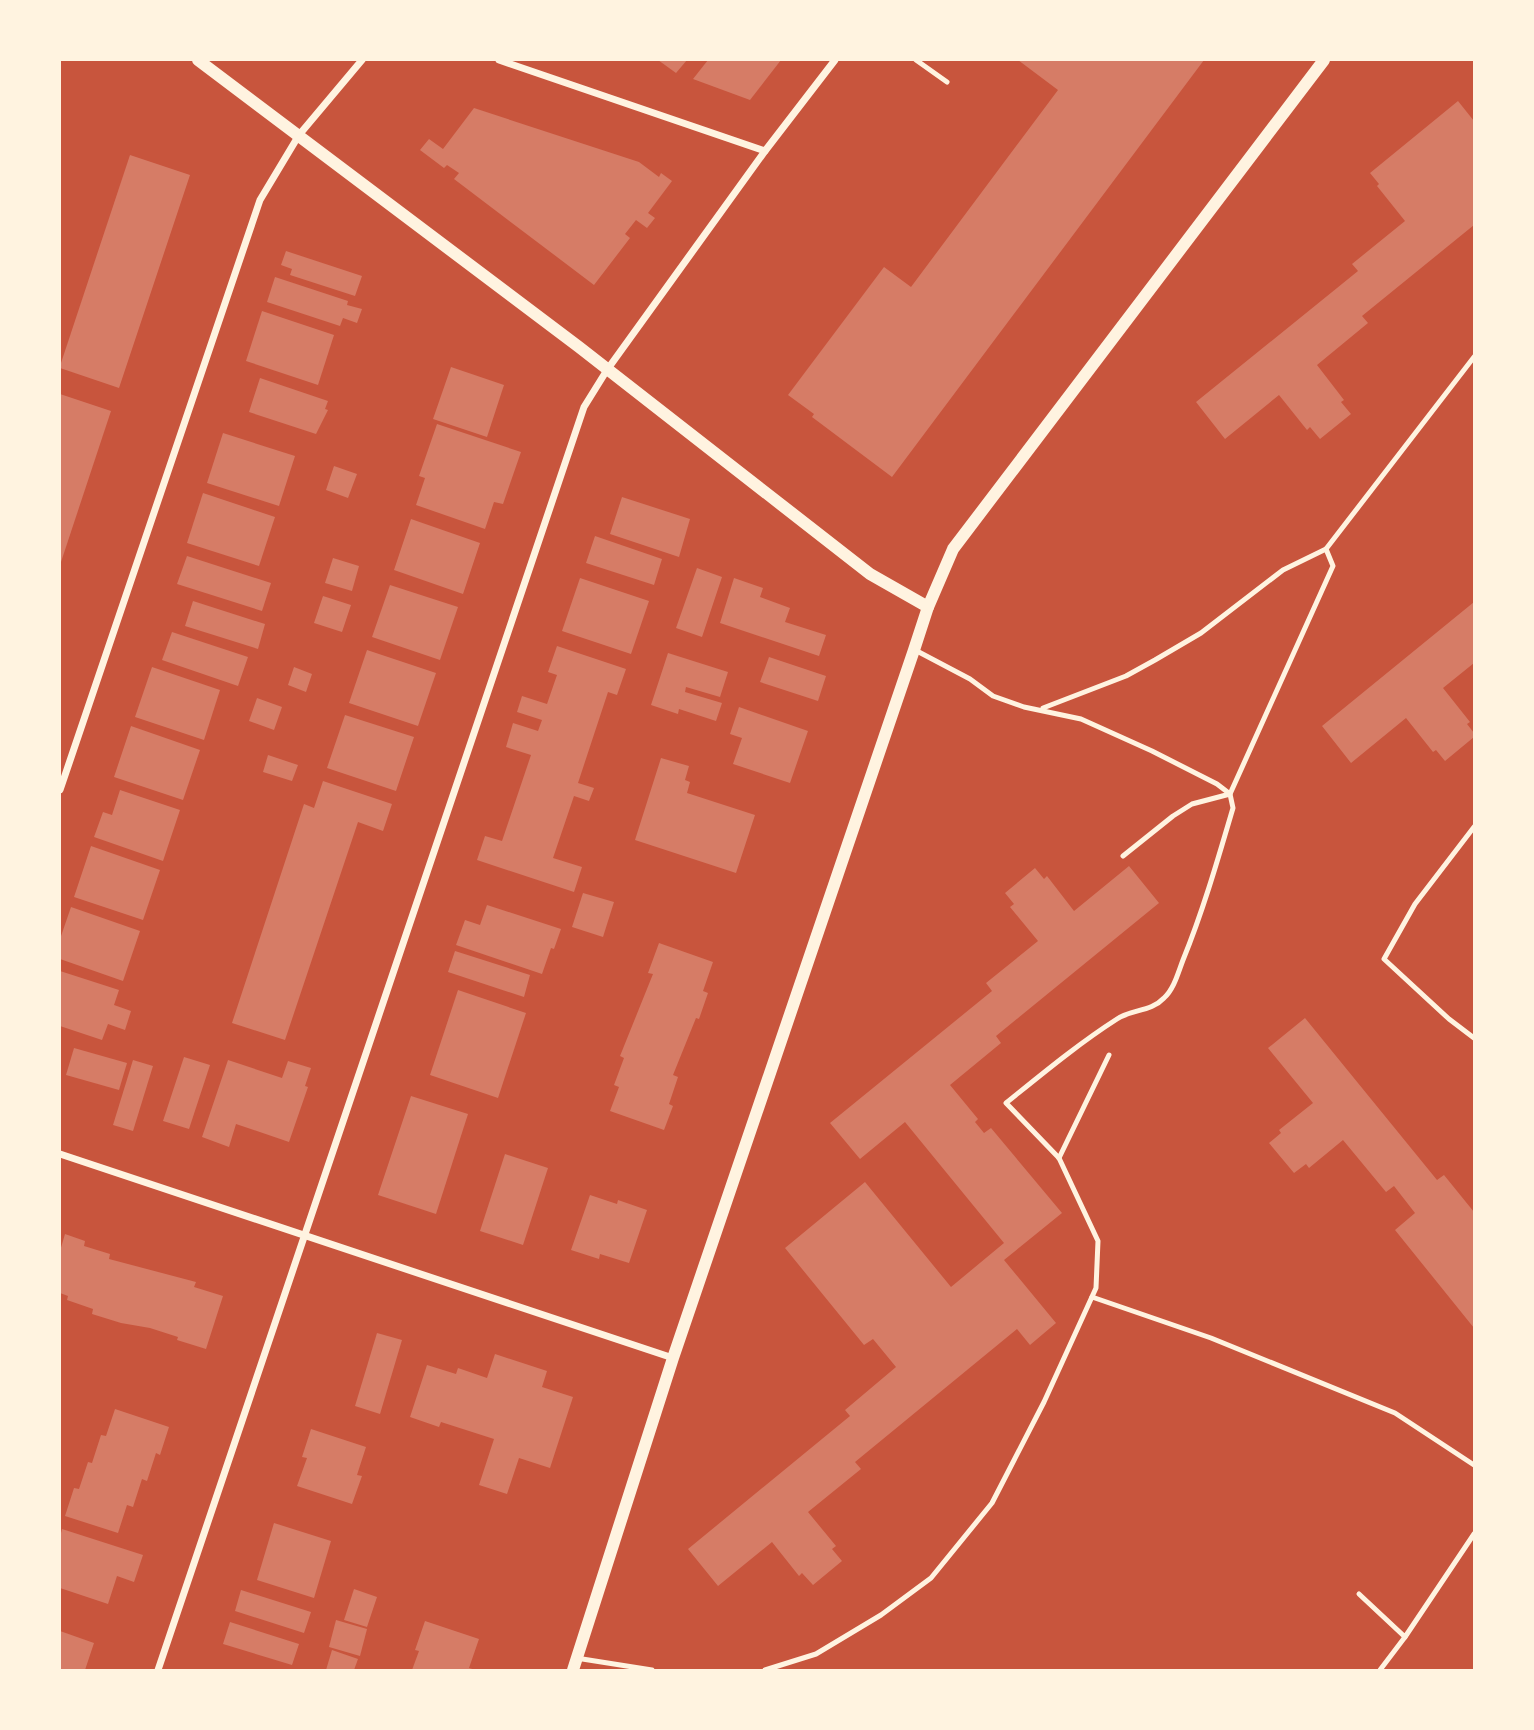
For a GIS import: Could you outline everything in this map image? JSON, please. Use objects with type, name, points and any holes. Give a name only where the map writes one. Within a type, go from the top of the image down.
[{"type":"street","points":[[198,60],[607,370],[876,579],[928,607]]},
{"type":"street","points":[[60,790],[260,200],[299,135],[362,60]]},
{"type":"street","points":[[499,60],[765,151]]},
{"type":"street","points":[[158,1671],[584,407],[607,370],[765,151],[835,60]]},
{"type":"street","points":[[575,1664],[673,1358],[928,607],[953,549],[1324,60]]},
{"type":"street","points":[[60,1154],[673,1358]]},
{"type":"lane","points":[[916,60],[947,82]]},
{"type":"lane","points":[[1040,709],[1126,676],[1201,633],[1283,570],[1326,549],[1475,356]]},
{"type":"lane","points":[[765,1671],[816,1654],[881,1615],[932,1578],[992,1503],[1044,1402],[1096,1288],[1098,1241],[1059,1158],[1006,1103],[1118,1019],[1129,1012],[1150,1009],[1165,998],[1197,925],[1233,808],[1230,794],[1333,566],[1326,549]]},
{"type":"lane","points":[[914,650],[970,679],[993,696],[1024,707],[1081,719],[1217,784],[1230,794]]},
{"type":"lane","points":[[1123,856],[1192,804],[1230,794]]},
{"type":"lane","points":[[1475,827],[1415,904],[1384,959],[1449,1019],[1475,1038]]},
{"type":"lane","points":[[1059,1158],[1109,1055]]},
{"type":"lane","points":[[1092,1297],[1211,1338],[1395,1413],[1475,1465]]},
{"type":"lane","points":[[1380,1671],[1475,1534]]},
{"type":"lane","points":[[1359,1594],[1405,1637]]},
{"type":"lane","points":[[575,1664],[652,1671]]},
{"type":"building","points":[[658,60],[687,60],[676,73]]},
{"type":"building","points":[[708,60],[781,60],[750,100],[693,79]]},
{"type":"building","points":[[1018,60],[1204,60],[892,477],[812,417],[814,414],[788,395],[884,267],[911,287],[1058,90]]},
{"type":"building","points":[[1458,101],[1474,121],[1474,225],[1362,316],[1368,323],[1317,365],[1344,400],[1341,402],[1351,414],[1320,439],[1310,427],[1307,430],[1279,395],[1225,439],[1196,402],[1358,271],[1352,264],[1405,221],[1370,173]]},
{"type":"building","points":[[474,108],[639,162],[659,177],[661,173],[672,181],[648,213],[655,218],[647,228],[636,220],[625,234],[630,238],[594,285],[454,179],[459,173],[447,165],[444,168],[420,150],[429,139],[443,149]]},
{"type":"building","points":[[130,155],[190,175],[119,388],[60,366]]},
{"type":"building","points":[[286,251],[362,276],[355,296],[290,275],[292,269],[281,265]]},
{"type":"building","points":[[275,277],[348,301],[347,305],[362,309],[357,323],[343,318],[340,326],[267,302]]},
{"type":"building","points":[[262,311],[334,335],[318,385],[246,361]]},
{"type":"building","points":[[451,367],[504,385],[487,437],[433,419]]},
{"type":"building","points":[[260,378],[328,401],[325,409],[328,410],[316,434],[249,412]]},
{"type":"building","points":[[60,394],[111,411],[60,565]]},
{"type":"building","points":[[437,424],[521,452],[503,504],[494,502],[485,529],[416,505],[425,478],[419,476]]},
{"type":"building","points":[[223,433],[295,456],[279,506],[207,483]]},
{"type":"building","points":[[334,466],[357,474],[348,498],[326,490]]},
{"type":"building","points":[[203,493],[275,517],[259,566],[187,543]]},
{"type":"building","points":[[622,497],[690,519],[679,557],[610,534]]},
{"type":"building","points":[[411,519],[480,543],[463,594],[394,570]]},
{"type":"building","points":[[595,536],[662,559],[654,585],[586,563]]},
{"type":"building","points":[[187,556],[271,583],[262,611],[177,584]]},
{"type":"building","points":[[333,558],[359,566],[352,591],[325,583]]},
{"type":"building","points":[[697,568],[722,577],[702,637],[676,628]]},
{"type":"building","points":[[580,578],[649,601],[631,654],[562,631]]},
{"type":"building","points":[[734,578],[763,588],[760,597],[790,608],[785,622],[826,635],[819,656],[720,623]]},
{"type":"building","points":[[390,585],[458,607],[440,660],[372,637]]},
{"type":"building","points":[[323,596],[351,605],[342,632],[314,623]]},
{"type":"building","points":[[193,601],[265,624],[258,649],[185,626]]},
{"type":"building","points":[[1474,602],[1474,663],[1443,688],[1470,722],[1467,724],[1474,737],[1445,761],[1436,750],[1433,752],[1406,718],[1351,763],[1322,726]]},
{"type":"building","points":[[172,632],[248,657],[238,686],[162,660]]},
{"type":"building","points":[[557,646],[626,669],[617,695],[608,692],[578,783],[594,788],[589,801],[574,796],[553,858],[582,867],[574,892],[477,860],[485,836],[502,841],[531,755],[506,747],[513,723],[538,731],[542,720],[517,712],[522,696],[547,704],[557,675],[548,672]]},
{"type":"building","points":[[367,650],[436,673],[418,726],[349,703]]},
{"type":"building","points":[[668,653],[728,672],[720,697],[686,687],[685,692],[722,703],[716,721],[679,709],[678,714],[651,705]]},
{"type":"building","points":[[769,657],[826,676],[818,701],[760,682]]},
{"type":"building","points":[[152,667],[220,690],[204,740],[135,717]]},
{"type":"building","points":[[294,667],[312,674],[306,692],[288,685]]},
{"type":"building","points":[[257,698],[282,707],[274,730],[249,721]]},
{"type":"building","points":[[739,707],[808,731],[790,783],[733,764],[742,738],[730,734]]},
{"type":"building","points":[[345,715],[414,737],[396,791],[327,768]]},
{"type":"building","points":[[131,726],[200,750],[183,800],[114,777]]},
{"type":"building","points":[[268,755],[298,765],[292,781],[263,772]]},
{"type":"building","points":[[661,758],[689,766],[685,780],[690,782],[687,793],[755,815],[736,873],[635,840]]},
{"type":"building","points":[[323,781],[392,804],[383,831],[358,822],[285,1040],[232,1023],[304,804],[314,808]]},
{"type":"building","points":[[120,790],[180,810],[163,861],[94,837],[103,812],[112,815]]},
{"type":"building","points":[[91,846],[160,870],[143,920],[74,897]]},
{"type":"building","points":[[1129,866],[1159,903],[996,1036],[1001,1043],[950,1085],[978,1119],[975,1122],[984,1133],[991,1128],[1062,1213],[1004,1260],[1056,1323],[1030,1345],[1017,1329],[855,1462],[861,1469],[808,1512],[836,1546],[832,1549],[842,1561],[813,1585],[802,1573],[799,1576],[772,1542],[718,1586],[688,1549],[850,1416],[845,1410],[896,1367],[873,1339],[864,1345],[785,1248],[865,1182],[951,1287],[1004,1243],[905,1122],[860,1159],[830,1123],[992,991],[986,983],[1038,941],[1010,907],[1014,904],[1005,893],[1035,868],[1044,879],[1047,876],[1074,911]]},
{"type":"building","points":[[583,893],[614,902],[603,937],[572,927]]},
{"type":"building","points":[[487,905],[561,929],[542,974],[456,945],[465,920],[480,925]]},
{"type":"building","points":[[71,907],[140,931],[123,981],[60,959],[60,939]]},
{"type":"building","points":[[659,943],[713,962],[703,991],[708,993],[699,1019],[696,1018],[673,1075],[678,1077],[669,1104],[673,1106],[664,1130],[610,1111],[619,1087],[614,1085],[624,1058],[620,1056],[653,974],[648,973]]},
{"type":"building","points":[[455,951],[530,975],[524,997],[448,972]]},
{"type":"building","points":[[60,971],[119,990],[114,1005],[131,1011],[125,1030],[108,1024],[102,1040],[60,1026]]},
{"type":"building","points":[[458,990],[526,1013],[498,1098],[430,1075]]},
{"type":"building","points":[[1305,1018],[1437,1180],[1444,1175],[1474,1212],[1474,1328],[1395,1230],[1415,1213],[1394,1186],[1386,1192],[1343,1140],[1309,1168],[1306,1164],[1294,1173],[1269,1143],[1281,1133],[1279,1130],[1313,1103],[1268,1048]]},
{"type":"building","points":[[74,1048],[127,1063],[119,1090],[66,1075]]},
{"type":"building","points":[[184,1057],[210,1065],[189,1129],[163,1121]]},
{"type":"building","points":[[133,1060],[153,1066],[133,1131],[113,1125]]},
{"type":"building","points":[[228,1060],[282,1078],[288,1061],[311,1068],[305,1086],[308,1087],[289,1142],[236,1124],[229,1147],[202,1137]]},
{"type":"building","points":[[411,1096],[468,1114],[436,1214],[378,1195]]},
{"type":"building","points":[[505,1154],[548,1168],[523,1245],[480,1231]]},
{"type":"building","points":[[590,1195],[617,1204],[618,1200],[647,1210],[629,1263],[600,1254],[599,1259],[571,1250]]},
{"type":"building","points":[[65,1234],[85,1241],[84,1246],[110,1254],[109,1259],[196,1282],[194,1287],[223,1296],[206,1349],[150,1328],[92,1314],[93,1309],[67,1300],[68,1296],[60,1293],[60,1251]]},
{"type":"building","points":[[377,1333],[402,1340],[380,1414],[355,1406]]},
{"type":"building","points":[[495,1354],[547,1371],[542,1387],[573,1397],[550,1468],[519,1458],[507,1494],[479,1485],[494,1439],[441,1422],[439,1427],[410,1417],[427,1365],[456,1374],[458,1368],[487,1378]]},
{"type":"building","points":[[115,1409],[169,1427],[160,1455],[156,1453],[147,1481],[142,1479],[133,1507],[127,1505],[118,1533],[65,1516],[74,1488],[79,1489],[88,1462],[92,1463],[101,1435],[106,1436]]},
{"type":"building","points":[[311,1429],[366,1447],[357,1475],[362,1476],[352,1504],[297,1486],[307,1458],[302,1457]]},
{"type":"building","points":[[274,1523],[331,1541],[314,1598],[257,1580]]},
{"type":"building","points":[[62,1529],[143,1555],[134,1582],[117,1576],[108,1604],[60,1588]]},
{"type":"building","points":[[354,1589],[377,1597],[367,1627],[344,1620]]},
{"type":"building","points":[[241,1590],[311,1612],[304,1633],[235,1611]]},
{"type":"building","points":[[336,1620],[367,1629],[360,1656],[329,1647]]},
{"type":"building","points":[[425,1621],[479,1639],[469,1668],[476,1670],[412,1670],[419,1651],[415,1650]]},
{"type":"building","points":[[230,1622],[299,1644],[292,1665],[223,1644]]},
{"type":"building","points":[[60,1631],[94,1643],[85,1670],[60,1670]]},
{"type":"building","points":[[332,1650],[358,1659],[354,1670],[326,1670]]}]
